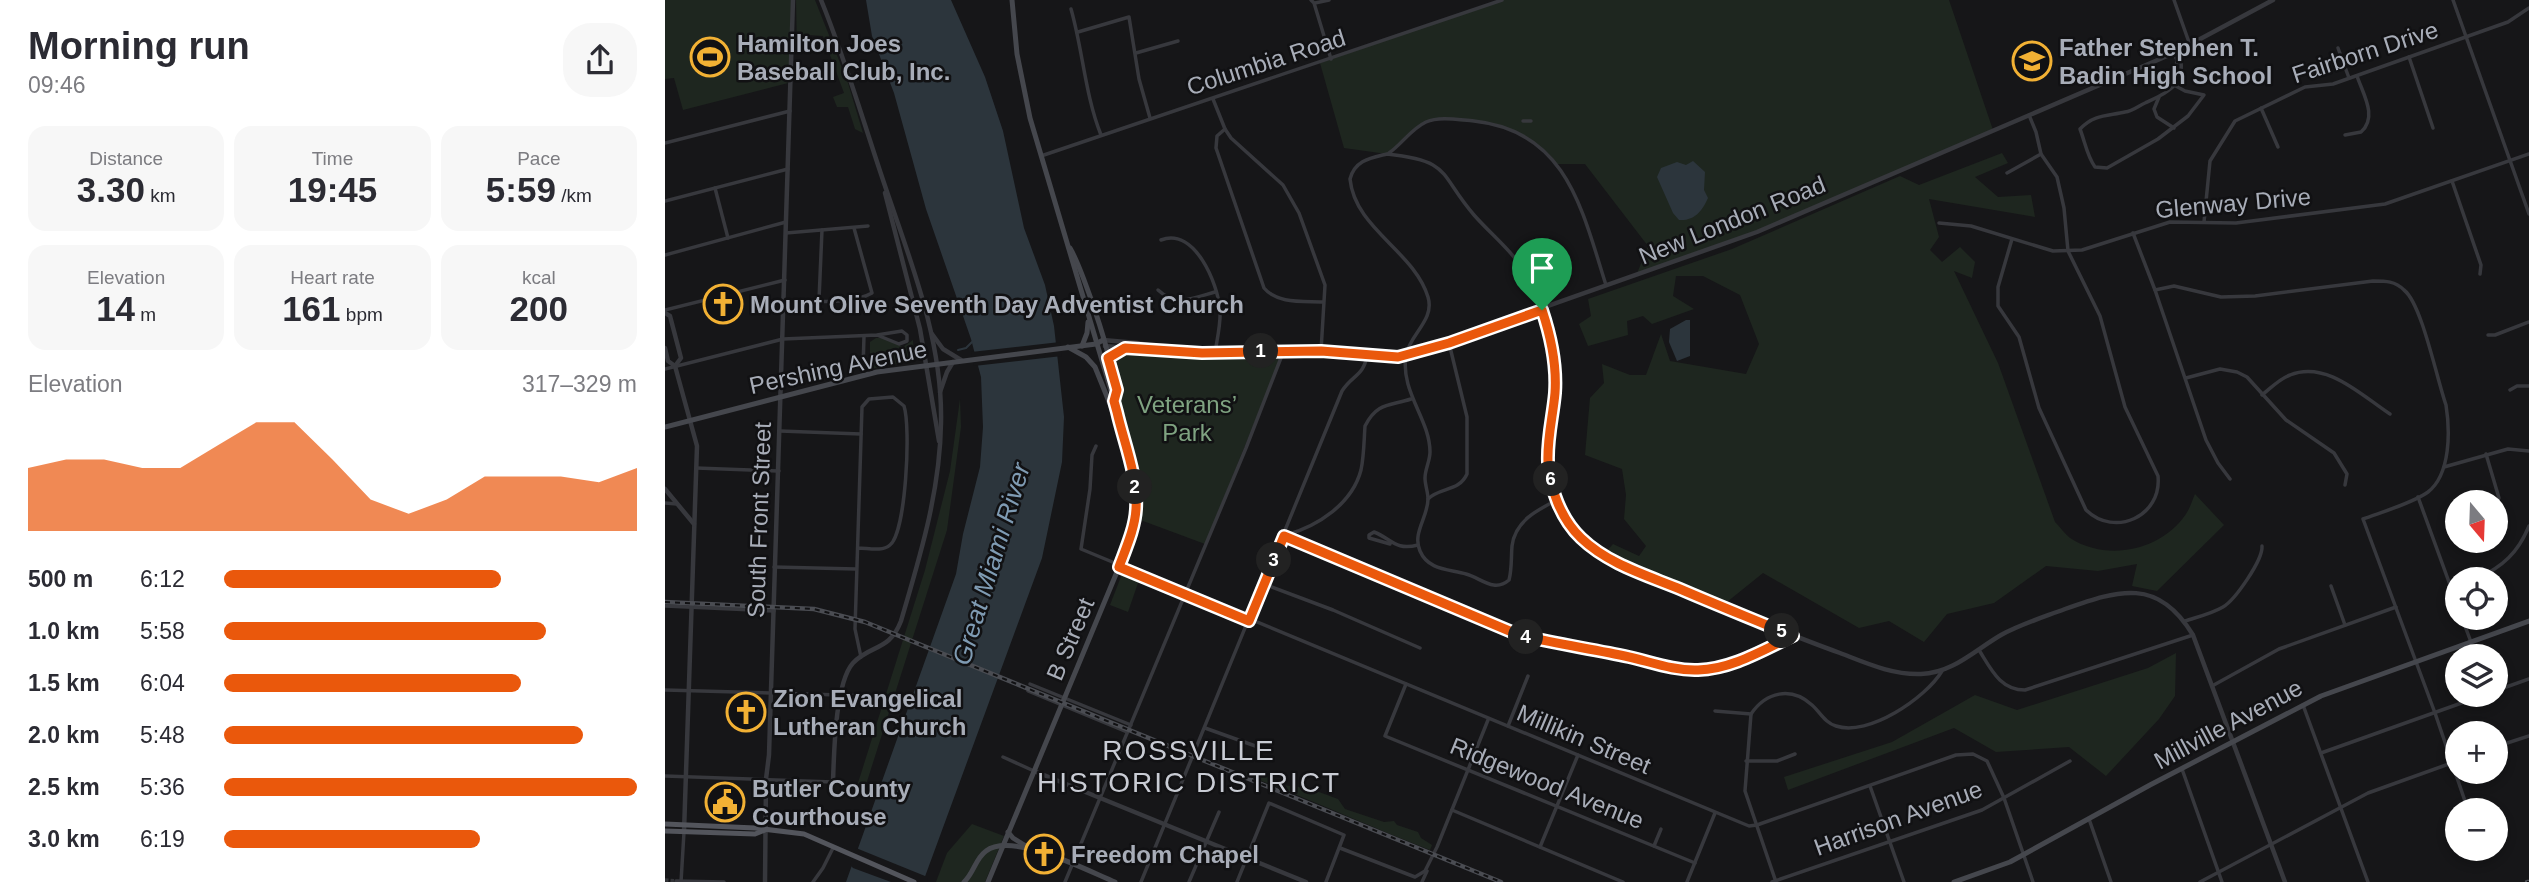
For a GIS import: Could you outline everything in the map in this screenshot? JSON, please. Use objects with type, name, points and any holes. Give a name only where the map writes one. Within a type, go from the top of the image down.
[{"type":"main road","points":[[1012,0],[1021,75],[1041,156],[1068,245]]},
{"type":"main road","name":"B Street","points":[[988,882],[1119,567],[1130,536],[1136,506],[1134,475],[1068,245]]},
{"type":"main road","name":"B Street","points":[[1068,245],[1086,280],[1117,390],[1114,401]]},
{"type":"main road","points":[[1082,345],[1088,329],[1088,314]]},
{"type":"main road","name":"Pershing Avenue","points":[[665,427],[877,372],[956,359],[1104,343]]},
{"type":"main road","points":[[1068,347],[1084,356],[1099,374],[1119,422]]},
{"type":"main road","points":[[1108,358],[1125,348]]},
{"type":"main road","name":"Millville Avenue","points":[[1954,882],[2023,855],[2321,696],[2529,621]]},
{"type":"main road","points":[[665,824],[755,834],[765,830],[804,834],[915,882]]},
{"type":"main road","points":[[665,831],[685,828]]},
{"type":"main road","points":[[1008,832],[1029,848],[1115,882]]},
{"type":"main road","points":[[964,882],[983,853],[993,847],[1002,845],[1029,848]]},
{"type":"street","name":"South Front Street","points":[[765,882],[766,779],[782,396],[793,0]]},
{"type":"street","points":[[665,776],[833,782],[834,744],[848,671],[861,657],[884,645],[898,629],[936,489],[940,445],[940,393],[930,330],[909,253],[821,0]]},
{"type":"street","points":[[1329,0],[1312,2],[1331,59]]},
{"type":"street","name":"Columbia Road","points":[[1041,156],[1502,0]]},
{"type":"street","points":[[2174,0],[2190,44]]},
{"type":"street","points":[[2453,0],[2529,214]]},
{"type":"street","name":"New London Road","points":[[1104,343],[1125,348],[1215,353],[1321,351],[1406,356],[1721,247],[1770,227],[2177,52],[2270,1]]},
{"type":"street","name":"Fairborn Drive","points":[[2204,222],[2208,169],[2213,153],[2235,121],[2305,87],[2327,85],[2357,76],[2508,22],[2529,8]]},
{"type":"street","points":[[1071,9],[1078,32],[1092,114],[1101,135]]},
{"type":"street","points":[[1078,32],[1129,17],[1139,79],[1150,118]]},
{"type":"street","points":[[1136,53],[1178,41]]},
{"type":"street","points":[[2337,48],[2349,78]]},
{"type":"street","points":[[2174,85],[2185,91],[2204,95],[2188,116],[2174,128],[2107,168],[2095,167],[2088,156],[2080,129],[2107,113],[2129,112],[2159,97],[2174,85],[2177,52]]},
{"type":"street","points":[[2409,57],[2433,128]]},
{"type":"street","points":[[2345,135],[2361,132],[2370,120],[2357,76]]},
{"type":"street","points":[[2159,97],[2154,109],[2158,117],[2174,128]]},
{"type":"street","points":[[1213,99],[1231,138],[1277,180],[1291,197],[1325,285],[1321,351]]},
{"type":"street","points":[[2260,108],[2278,147]]},
{"type":"street","points":[[665,143],[790,111]]},
{"type":"street","points":[[2012,239],[1998,287],[1998,306],[2019,337],[2039,408],[2086,510],[2108,524],[2126,522],[2153,503],[2157,494],[2158,476],[2125,407],[2100,316],[2068,251],[2064,208],[2057,177],[2041,154],[2029,115]]},
{"type":"street","points":[[1387,155],[1401,145],[1417,127],[1433,120],[1483,122],[1529,137],[1548,152],[1570,184],[1607,287]]},
{"type":"street","points":[[1523,121],[1531,121]]},
{"type":"street","points":[[1225,129],[1217,136],[1216,148],[1264,288],[1275,298],[1323,302]]},
{"type":"street","points":[[1401,145],[1403,156]]},
{"type":"street","points":[[2007,173],[2041,154]]},
{"type":"street","name":"Glenway Drive","points":[[1939,223],[1971,226],[2053,251],[2068,251],[2092,248],[2170,222],[2236,223],[2385,204],[2529,154]]},
{"type":"street","points":[[1557,500],[1538,509],[1522,522],[1512,542],[1509,580],[1504,585],[1493,586],[1474,576],[1435,566],[1425,558],[1418,545],[1418,534],[1428,499],[1425,485],[1429,442],[1411,399],[1406,356],[1425,321],[1430,301],[1418,277],[1369,221],[1359,205],[1350,178],[1356,166],[1364,160],[1387,155],[1432,163],[1447,175],[1471,211],[1517,261],[1542,310],[1555,362],[1555,396],[1548,442],[1551,480],[1557,500],[1575,531],[1591,547],[1612,560],[1793,636],[1895,673],[1921,674],[1942,671],[2029,622],[2113,593],[2144,593],[2157,597],[2169,604],[2185,621],[2193,635],[2285,882]]},
{"type":"street","points":[[665,201],[788,170]]},
{"type":"street","points":[[880,173],[928,364],[940,445]]},
{"type":"street","points":[[2452,181],[2481,265],[2480,274]]},
{"type":"street","points":[[715,188],[728,238]]},
{"type":"street","points":[[665,254],[786,222]]},
{"type":"street","points":[[786,233],[868,226]]},
{"type":"street","points":[[784,301],[845,299],[869,295],[872,288],[854,228]]},
{"type":"street","points":[[819,300],[822,230]]},
{"type":"street","points":[[2133,233],[2206,440],[2230,480]]},
{"type":"street","points":[[1161,240],[1176,239],[1193,247],[1208,269],[1220,312],[1215,353]]},
{"type":"street","points":[[665,312],[785,280]]},
{"type":"street","points":[[2155,290],[2174,286],[2221,298],[2391,281],[2407,291],[2418,312],[2446,405],[2448,420],[2444,467],[2435,486],[2426,494],[2363,519],[2445,739]]},
{"type":"street","points":[[1158,290],[1165,297],[1182,301],[1215,292]]},
{"type":"street","points":[[665,312],[670,316],[681,358],[675,366]]},
{"type":"street","points":[[2487,335],[2495,335],[2529,322]]},
{"type":"street","points":[[930,330],[940,347],[956,359],[947,372],[940,393]]},
{"type":"street","points":[[665,369],[783,339],[864,336],[902,331],[907,335],[907,341],[899,344],[877,335]]},
{"type":"street","points":[[863,368],[864,336]]},
{"type":"street","name":"New London Road","points":[[1104,343],[1137,343],[1176,351]]},
{"type":"street","points":[[1428,499],[1435,492],[1458,486],[1467,474],[1467,417],[1449,343]]},
{"type":"street","points":[[665,348],[668,361],[675,366],[697,446],[685,828],[679,881],[724,882]]},
{"type":"street","points":[[1065,882],[1285,351]]},
{"type":"street","points":[[1141,882],[1342,391],[1363,371],[1367,355]]},
{"type":"street","points":[[2186,378],[2210,370],[2229,370],[2247,377],[2286,420],[2334,453],[2347,474],[2345,485]]},
{"type":"street","points":[[2262,395],[2287,376],[2306,371],[2323,373],[2333,376],[2390,414]]},
{"type":"street","points":[[2510,390],[2517,386],[2529,386]]},
{"type":"street","points":[[858,548],[881,549],[889,546],[895,538],[907,462],[907,413],[902,402],[893,397],[869,399],[862,407],[855,637],[861,657]]},
{"type":"street","points":[[1284,536],[1319,522],[1344,500],[1361,469],[1365,426],[1368,420],[1376,410],[1388,404],[1411,399]]},
{"type":"street","points":[[780,431],[861,434]]},
{"type":"street","name":"Millikin Street","points":[[1096,446],[1092,454],[1081,550],[1715,813],[1749,826],[1757,825]]},
{"type":"street","points":[[2444,467],[2508,449],[2529,451]]},
{"type":"street","points":[[2486,454],[2497,490]]},
{"type":"street","points":[[696,468],[779,471]]},
{"type":"street","points":[[1425,485],[1435,492]]},
{"type":"street","points":[[665,489],[695,524]]},
{"type":"street","points":[[2417,497],[2445,573]]},
{"type":"street","points":[[665,503],[677,504]]},
{"type":"street","points":[[2497,567],[2506,562],[2523,540],[2529,526]]},
{"type":"street","points":[[1390,544],[1378,533],[1369,535],[1372,541],[1390,544],[1412,547],[1418,545]]},
{"type":"street","points":[[1284,536],[1519,635],[1684,670],[1732,664],[1793,636]]},
{"type":"street","points":[[2185,621],[2219,609],[2231,601],[2260,559],[2262,547]]},
{"type":"street","points":[[775,567],[857,569]]},
{"type":"street","points":[[1264,584],[1333,610],[1420,648]]},
{"type":"street","points":[[2331,586],[2345,625]]},
{"type":"street","points":[[665,606],[774,611]]},
{"type":"street","points":[[2212,687],[2279,649],[2397,607]]},
{"type":"street","points":[[2466,630],[2471,642]]},
{"type":"street","points":[[1979,650],[2002,684],[2025,690],[2193,635]]},
{"type":"street","points":[[1774,882],[1745,791],[1751,714],[1767,697],[1788,694],[1811,704],[1829,723],[1854,728],[1890,715],[1911,702],[1935,682],[1942,671]]},
{"type":"street","points":[[1508,726],[1528,676]]},
{"type":"street","points":[[2508,686],[2529,679]]},
{"type":"street","points":[[1030,684],[1127,732]]},
{"type":"street","name":"Ridgewood Avenue","points":[[1406,684],[1385,736],[1695,863]]},
{"type":"street","points":[[665,690],[875,696]]},
{"type":"street","points":[[1028,691],[1131,725]]},
{"type":"street","points":[[2302,705],[2368,882]]},
{"type":"street","points":[[2321,753],[2451,707]]},
{"type":"street","points":[[1714,710],[1751,714]]},
{"type":"street","points":[[1340,848],[1415,877],[1421,875],[1437,846],[1488,719]]},
{"type":"street","points":[[1205,728],[1261,748]]},
{"type":"street","points":[[2508,743],[2529,736]]},
{"type":"street","points":[[1746,761],[1777,761],[1795,754]]},
{"type":"street","points":[[1757,825],[1956,755],[1973,754],[1987,761],[2004,798],[2033,882]]},
{"type":"street","points":[[1540,847],[1579,755]]},
{"type":"street","points":[[1003,757],[1306,882]]},
{"type":"street","name":"Harrison Avenue","points":[[1774,882],[1982,810],[2070,761]]},
{"type":"street","points":[[2200,882],[2340,806],[2445,765]]},
{"type":"street","points":[[2182,769],[2222,882]]},
{"type":"street","points":[[1870,786],[1903,882]]},
{"type":"street","points":[[1237,882],[1269,803],[1344,835],[1326,882]]},
{"type":"street","points":[[1452,810],[1623,882]]},
{"type":"street","points":[[1189,882],[1219,812]]},
{"type":"street","points":[[1687,882],[1715,813]]},
{"type":"street","points":[[2089,819],[2111,882]]},
{"type":"street","points":[[1654,846],[1661,829]]},
{"type":"street","points":[[813,882],[833,848]]},
{"type":"street","points":[[1422,882],[1430,863]]},
{"type":"green space","points":[[665,0],[793,0],[792,82],[683,110],[674,78],[665,79]]},
{"type":"green space","points":[[796,0],[815,0],[848,83],[863,133],[855,129],[848,107],[837,107],[833,97],[844,93],[823,36],[808,35],[804,47],[797,49]]},
{"type":"green space","points":[[1502,0],[1949,0],[1993,130],[1757,232],[1636,276],[1648,246],[1585,164],[1557,164],[1536,144],[1512,131],[1485,124],[1436,120],[1419,127],[1387,154],[1344,148],[1320,63]]},
{"type":"green space","points":[[2002,153],[2008,163],[1975,177],[1998,197],[2031,195],[2035,217],[1929,199],[1939,237],[1930,250],[1942,262],[1960,247],[1975,262],[1972,278],[1954,271],[1998,363],[2055,522],[2070,538],[2085,545],[2100,550],[2133,549],[2163,537],[2175,527],[2187,512],[2195,494],[2224,525],[2157,591],[2132,586],[2137,564],[2098,571],[2046,566],[1994,603],[1947,614],[1924,642],[1889,621],[1859,628],[1763,573],[1727,602],[1606,552],[1613,544],[1639,556],[1646,546],[1624,519],[1626,495],[1622,469],[1585,455],[1590,398],[1604,383],[1602,364],[1630,375],[1646,375],[1661,334],[1670,361],[1746,374],[1759,344],[1740,295],[1703,276],[1676,276],[1673,296],[1694,309],[1652,324],[1643,316],[1627,321],[1628,335],[1588,346],[1579,324],[1591,316],[1588,299],[1732,249],[1900,176],[1919,185]]},
{"type":"green space","points":[[883,338],[903,347],[913,340],[914,361],[870,369],[870,342]]},
{"type":"green space","name":"Veterans’ Park","points":[[1125,348],[1168,352],[1284,350],[1205,544],[1135,518],[1136,493],[1116,412],[1108,358]]},
{"type":"green space","points":[[960,399],[961,427],[947,530],[864,791],[853,787],[858,783],[925,570],[950,471]]},
{"type":"green space","points":[[1122,574],[1139,580],[1128,612],[1110,605]]},
{"type":"green space","points":[[2176,653],[2175,696],[2159,719],[2106,776],[2069,747],[1996,752],[1954,728],[1788,790],[1784,777],[1892,742],[1975,695],[2017,710],[2148,668]]},
{"type":"green space","points":[[1247,771],[1273,778],[1282,785],[1308,788],[1338,799],[1345,809],[1384,822],[1394,821],[1397,825],[1418,832],[1421,838],[1432,845],[1430,850],[1246,775]]},
{"type":"green space","points":[[972,824],[1004,836],[985,882],[936,882],[947,853]]},
{"type":"water","name":"Great Miami River","points":[[866,0],[951,0],[985,77],[1003,131],[1024,228],[1045,285],[1054,326],[1064,417],[1062,462],[1042,558],[923,882],[846,882],[956,574],[980,467],[983,427],[981,377],[971,339],[926,209],[894,93],[872,36]]},
{"type":"water","points":[[1693,161],[1705,172],[1704,190],[1708,198],[1697,214],[1689,219],[1679,220],[1673,213],[1657,177],[1661,168],[1677,162],[1686,165]]},
{"type":"water","points":[[1690,320],[1690,356],[1677,361],[1669,342],[1670,329]]},
{"type":"pier","points":[[1060,342],[1062,356],[974,366],[971,352]]},
{"type":"pier","points":[[856,848],[925,876],[928,878],[927,882],[891,882],[853,868],[850,865]]},
{"type":"waterway","points":[[958,350],[966,348],[972,342]]},
{"type":"tunnel","points":[[665,880],[676,881]]},
{"type":"railway","points":[[665,602],[814,609],[865,622],[1501,882]]},
{"type":"place","name":"Hamilton Joes Baseball Club, Inc.","points":[[710,57]]},
{"type":"place","name":"Father Stephen T. Badin High School","points":[[2032,61]]},
{"type":"place","name":"Mount Olive Seventh Day Adventist Church","points":[[723,304]]},
{"type":"place","name":"Zion Evangelical Lutheran Church","points":[[746,712]]},
{"type":"place","name":"Butler County Courthouse","points":[[725,802]]},
{"type":"place","name":"Freedom Chapel","points":[[1044,854]]},
{"type":"district","name":"ROSSVILLE HISTORIC DISTRICT","points":[[1189,766]]},
{"type":"route","points":[[1542,310],[1555,362],[1555,396],[1548,442],[1548,463],[1557,500],[1575,531],[1591,547],[1622,565],[1793,636],[1732,664],[1684,670],[1519,635],[1284,536],[1249,621],[1119,567],[1130,536],[1136,506],[1134,475],[1114,401],[1117,390],[1108,358],[1116,351],[1125,348],[1202,353],[1321,351],[1398,357],[1449,343],[1542,310]]}]
